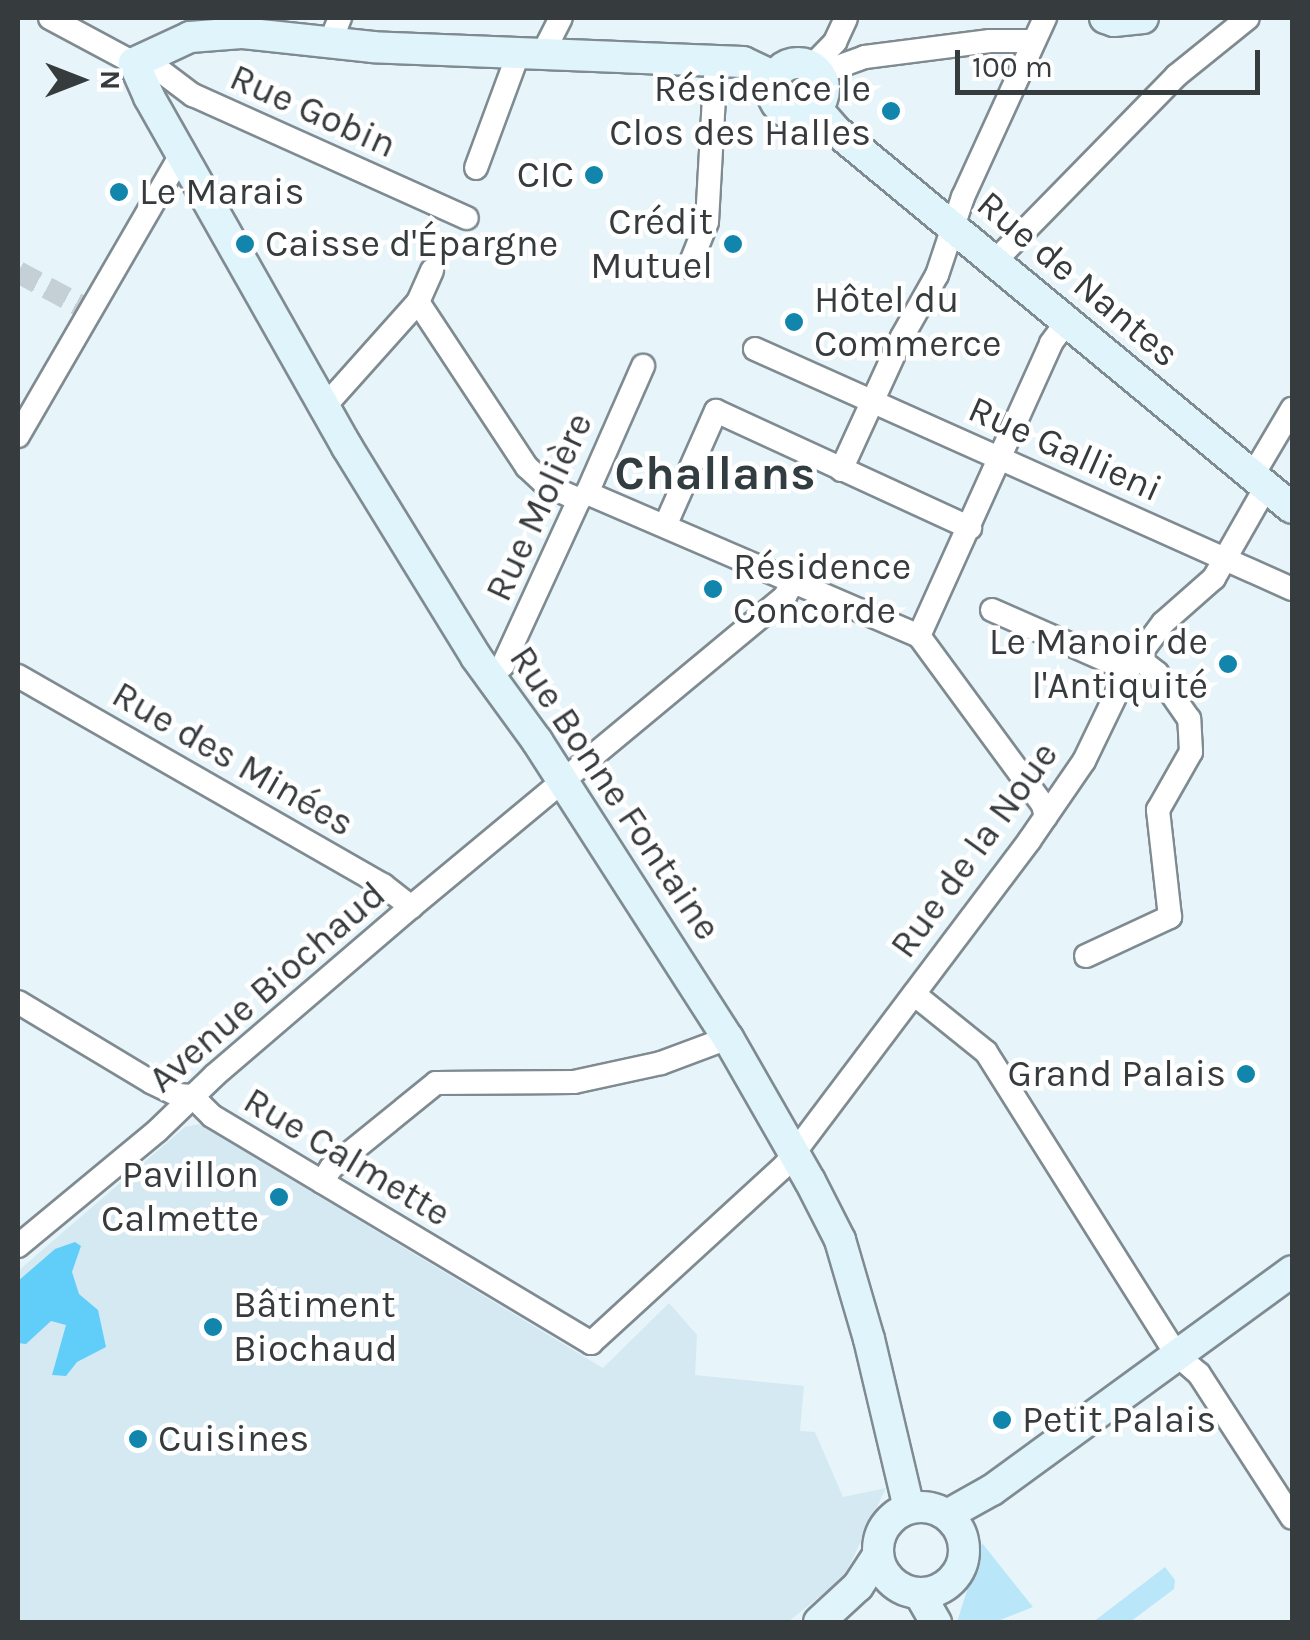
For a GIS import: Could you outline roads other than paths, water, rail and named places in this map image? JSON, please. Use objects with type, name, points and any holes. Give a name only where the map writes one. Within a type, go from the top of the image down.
[{"type":"street","name":"Rue Gobin","points":[[50,18],[134,63],[162,72],[193,95],[467,218]]},
{"type":"street","points":[[476,168],[531,52],[562,18]]},
{"type":"street","points":[[815,70],[846,18]]},
{"type":"street","points":[[841,470],[937,275],[953,227],[1045,18]]},
{"type":"street","points":[[1105,18],[1143,18]]},
{"type":"street","points":[[996,260],[1176,76],[1248,18]]},
{"type":"street","points":[[134,63],[167,45],[210,33],[336,29],[372,47],[743,62],[774,77]]},
{"type":"street","points":[[815,70],[823,95],[816,108],[804,115],[782,110],[773,98],[774,77],[787,66],[815,70],[865,57],[990,40],[1032,41]]},
{"type":"street","points":[[689,267],[707,222],[716,61]]},
{"type":"street","name":"Rue Bonne Fontaine","points":[[134,63],[325,406],[469,646],[493,674],[564,782],[728,1038],[792,1150],[840,1240],[869,1339],[908,1508]]},
{"type":"street","name":"Rue de Nantes","points":[[816,108],[834,129],[1292,508]]},
{"type":"street","points":[[18,436],[182,153]]},
{"type":"street","points":[[325,406],[418,302],[432,270]]},
{"type":"street","points":[[418,302],[536,478],[665,526],[920,636],[1043,805],[1046,817]]},
{"type":"street","points":[[920,636],[1051,344],[1067,322]]},
{"type":"street","name":"Rue Gallieni","points":[[754,348],[1292,589]]},
{"type":"street","name":"Rue Molière","points":[[493,674],[503,665],[643,366]]},
{"type":"street","name":"Rue de la Noue","points":[[591,1343],[785,1165],[792,1150],[914,994],[1084,762],[1133,664],[1163,623],[1214,578],[1292,409]]},
{"type":"street","points":[[665,526],[716,411],[970,528]]},
{"type":"street","name":"Avenue Biochaud","points":[[18,1246],[158,1131],[192,1096],[411,907],[786,596],[792,582]]},
{"type":"street","points":[[992,610],[1156,674],[1189,719],[1191,752],[1158,810],[1170,917],[1086,956]]},
{"type":"street","name":"Rue des Minées","points":[[18,676],[383,886],[411,907]]},
{"type":"street","points":[[914,994],[986,1052],[1184,1359],[1292,1518]]},
{"type":"street","name":"Rue Calmette","points":[[18,1002],[152,1082],[178,1095],[192,1096],[212,1116],[591,1343]]},
{"type":"street","points":[[322,1182],[331,1168],[436,1083],[574,1082],[661,1063],[728,1038]]},
{"type":"street","points":[[1184,1359],[1292,1270]]},
{"type":"street","points":[[954,1525],[1184,1359],[1292,1288]]},
{"type":"street","points":[[908,1508],[935,1509],[954,1525],[964,1548],[958,1572],[919,1590],[826,1617],[858,1586],[878,1555],[882,1531],[908,1508]]},
{"type":"street","points":[[878,1555],[881,1567],[919,1590],[938,1622]]},
{"type":"tunnel","points":[[18,272],[90,311]]},
{"type":"place","name":"Résidence le Clos des Halles","points":[[891,111]]},
{"type":"place","name":"CIC","points":[[594,175]]},
{"type":"place","name":"Le Marais","points":[[119,192]]},
{"type":"place","name":"Caisse d'Épargne","points":[[245,244]]},
{"type":"place","name":"Crédit Mutuel","points":[[733,244]]},
{"type":"place","name":"Hôtel du Commerce","points":[[794,322]]},
{"type":"place","name":"Résidence Concorde","points":[[713,589]]},
{"type":"place","name":"Le Manoir de l'Antiquité","points":[[1228,664]]},
{"type":"place","name":"Grand Palais","points":[[1246,1074]]},
{"type":"place","name":"Pavillon Calmette","points":[[279,1197]]},
{"type":"place","name":"Bâtiment Biochaud","points":[[213,1327]]},
{"type":"place","name":"Petit Palais","points":[[1002,1420]]},
{"type":"place","name":"Cuisines","points":[[138,1439]]},
{"type":"district","name":"Challans","points":[[715,474]]}]
